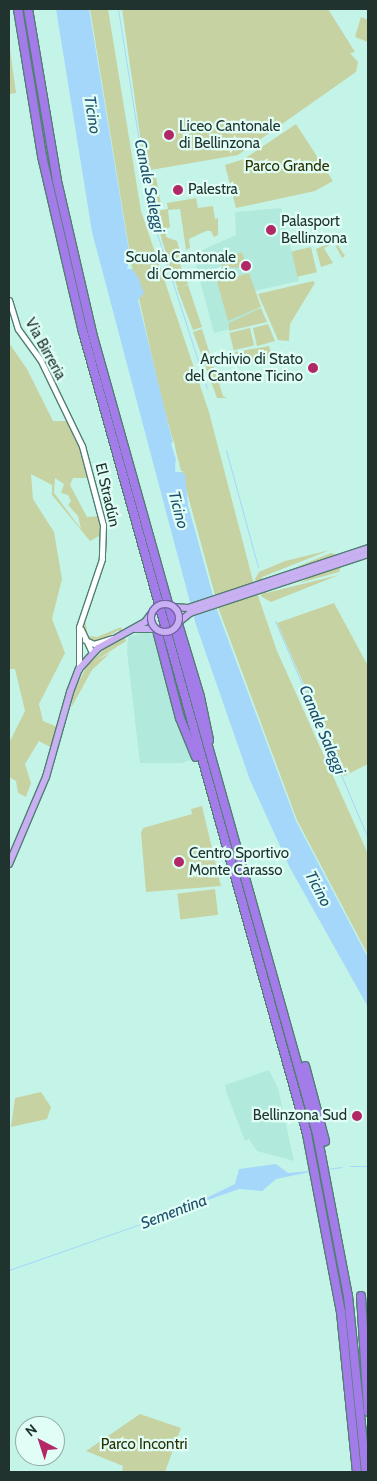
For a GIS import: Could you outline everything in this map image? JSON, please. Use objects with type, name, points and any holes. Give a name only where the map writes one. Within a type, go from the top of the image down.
[{"type":"highway","points":[[18,9],[42,156],[72,292],[141,550],[288,1058],[314,1164],[344,1336],[357,1472]]},
{"type":"highway","points":[[28,9],[51,151],[75,264],[213,772],[285,1013],[328,1184],[354,1339],[366,1472]]},
{"type":"highway","points":[[178,623],[205,716],[213,772]]},
{"type":"highway","points":[[156,629],[180,718],[212,793]]},
{"type":"highway","points":[[285,1013],[292,1024],[325,1141]]},
{"type":"highway","points":[[361,1296],[368,1412]]},
{"type":"main road","points":[[131,630],[156,629],[169,632],[190,612],[368,548]]},
{"type":"main road","points":[[9,864],[47,773],[65,707],[79,669],[91,654],[119,635],[131,630],[160,605],[188,608],[368,554]]},
{"type":"main road","points":[[173,607],[178,613],[178,623]]},
{"type":"main road","points":[[151,614],[156,629]]},
{"type":"street","name":"Via Birreria","points":[[9,300],[18,329],[40,359],[77,435]]},
{"type":"street","name":"El Stradún","points":[[77,435],[87,463],[104,539],[100,567],[81,619],[82,640]]},
{"type":"street","points":[[82,640],[94,644],[119,635]]},
{"type":"street","points":[[82,640],[91,654]]},
{"type":"street","points":[[79,669],[82,640]]},
{"type":"shaded area","name":"Scuola Cantonale di Commercio","points":[[281,208],[299,281],[255,291],[259,322],[214,333],[193,254],[236,235],[235,212]]},
{"type":"shaded area","points":[[146,631],[155,636],[193,759],[182,763],[140,763],[127,652],[128,637]]},
{"type":"shaded area","points":[[269,1070],[278,1088],[294,1161],[257,1151],[249,1139],[245,1141],[227,1094],[225,1085]]},
{"type":"green space","points":[[90,9],[108,9],[141,211],[209,412],[253,581],[277,651],[368,854],[368,955],[297,820],[219,610],[160,393],[132,267]]},
{"type":"green space","points":[[122,9],[239,9],[241,11],[240,9],[328,9],[355,52],[350,53],[358,62],[356,72],[238,155],[145,171]]},
{"type":"green space","points":[[361,17],[368,20],[368,42],[355,37]]},
{"type":"green space","points":[[9,42],[16,93],[9,94]]},
{"type":"green space","name":"Parco Grande","points":[[296,124],[333,181],[315,191],[236,208],[225,165],[244,159]]},
{"type":"green space","points":[[155,171],[161,204],[155,205],[156,211],[168,209],[167,203],[196,198],[198,208],[213,206],[215,219],[218,218],[218,235],[214,237],[211,231],[206,231],[189,239],[190,248],[186,250],[180,209],[168,210],[170,227],[166,229],[166,237],[177,241],[181,256],[169,261],[162,241],[147,173]]},
{"type":"green space","points":[[335,241],[345,256],[342,258],[334,243],[324,248],[333,263],[321,267],[316,249]]},
{"type":"green space","points":[[311,247],[317,272],[297,277],[292,251]]},
{"type":"green space","points":[[242,252],[247,268],[223,267],[219,260]]},
{"type":"green space","points":[[178,259],[188,284],[178,288],[168,263]]},
{"type":"green space","points":[[249,273],[261,307],[228,321],[217,282]]},
{"type":"green space","points":[[313,281],[315,283],[290,324],[289,341],[278,340],[258,294]]},
{"type":"green space","points":[[188,285],[202,327],[193,330],[177,288]]},
{"type":"green space","points":[[261,308],[267,322],[229,331],[229,323]]},
{"type":"green space","points":[[268,324],[275,341],[257,346],[253,328]]},
{"type":"green space","points":[[250,328],[254,346],[234,350],[230,333]]},
{"type":"green space","points":[[202,329],[223,396],[227,398],[217,398],[193,332]]},
{"type":"green space","points":[[9,343],[27,369],[53,421],[69,421],[81,443],[91,478],[73,478],[70,485],[87,517],[98,516],[101,535],[90,541],[52,495],[52,485],[31,474],[33,499],[54,532],[62,579],[52,619],[65,653],[39,704],[43,721],[60,728],[54,749],[39,741],[25,764],[31,783],[26,797],[18,793],[16,781],[9,777],[9,743],[25,711],[15,669],[9,669]],"holes":[[[55,478],[64,484],[61,493],[68,495],[71,501],[68,505],[78,516],[81,529],[54,493]]]},
{"type":"green space","points":[[269,346],[272,356],[237,367],[235,352]]},
{"type":"green space","points":[[330,550],[262,577],[266,593],[339,575],[271,602],[262,597],[255,579],[259,572],[285,561]]},
{"type":"green space","points":[[331,553],[337,555],[294,568]]},
{"type":"green space","points":[[341,567],[339,572],[299,583],[315,575]]},
{"type":"green space","points":[[334,603],[368,666],[368,764],[344,776],[277,623]]},
{"type":"green space","points":[[84,615],[88,636],[97,637],[121,627],[126,641],[95,661],[110,653],[92,670],[71,708],[74,691],[87,666],[103,650],[123,639],[119,630],[99,641],[88,639],[83,630]]},
{"type":"green space","name":"Centro Sportivo Monte Carasso","points":[[202,806],[221,886],[146,892],[141,833],[143,828],[192,814],[191,809]]},
{"type":"green space","points":[[215,889],[218,915],[180,919],[177,894]]},
{"type":"green space","points":[[41,1092],[51,1107],[47,1119],[11,1127],[15,1098]]},
{"type":"green space","name":"Parco Incontri","points":[[140,1414],[181,1428],[165,1472],[122,1472],[123,1466],[86,1451]]},
{"type":"water","name":"Ticino","points":[[56,9],[89,9],[130,257],[127,269],[132,269],[138,277],[144,293],[138,300],[176,456],[175,470],[185,474],[188,505],[217,610],[296,821],[368,958],[368,1007],[290,868],[250,780],[196,625],[92,232]]},
{"type":"water","points":[[276,1164],[288,1173],[320,1170],[276,1179],[262,1191],[239,1189],[188,1207],[235,1184],[239,1169]]},
{"type":"pier","points":[[174,441],[179,470],[184,472],[175,472],[178,465],[171,444]]},
{"type":"waterway","name":"Canale Saleggi","points":[[118,9],[150,212],[207,388]]},
{"type":"waterway","name":"Canale Saleggi","points":[[226,450],[258,567]]},
{"type":"waterway","name":"Canale Saleggi","points":[[275,621],[368,838]]},
{"type":"waterway","name":"Sementina","points":[[350,1166],[368,1166]]},
{"type":"waterway","name":"Sementina","points":[[327,1169],[342,1167]]},
{"type":"waterway","name":"Sementina","points":[[9,1270],[189,1207]]},
{"type":"place","name":"Liceo Cantonale di Bellinzona","points":[[169,135]]},
{"type":"place","name":"Palestra","points":[[178,190]]},
{"type":"place","name":"Palasport Bellinzona","points":[[271,230]]},
{"type":"place","name":"Scuola Cantonale di Commercio","points":[[246,266]]},
{"type":"place","name":"Archivio di Stato del Cantone Ticino","points":[[313,368]]},
{"type":"place","name":"Centro Sportivo Monte Carasso","points":[[179,862]]},
{"type":"place","name":"Bellinzona Sud","points":[[357,1116]]}]
